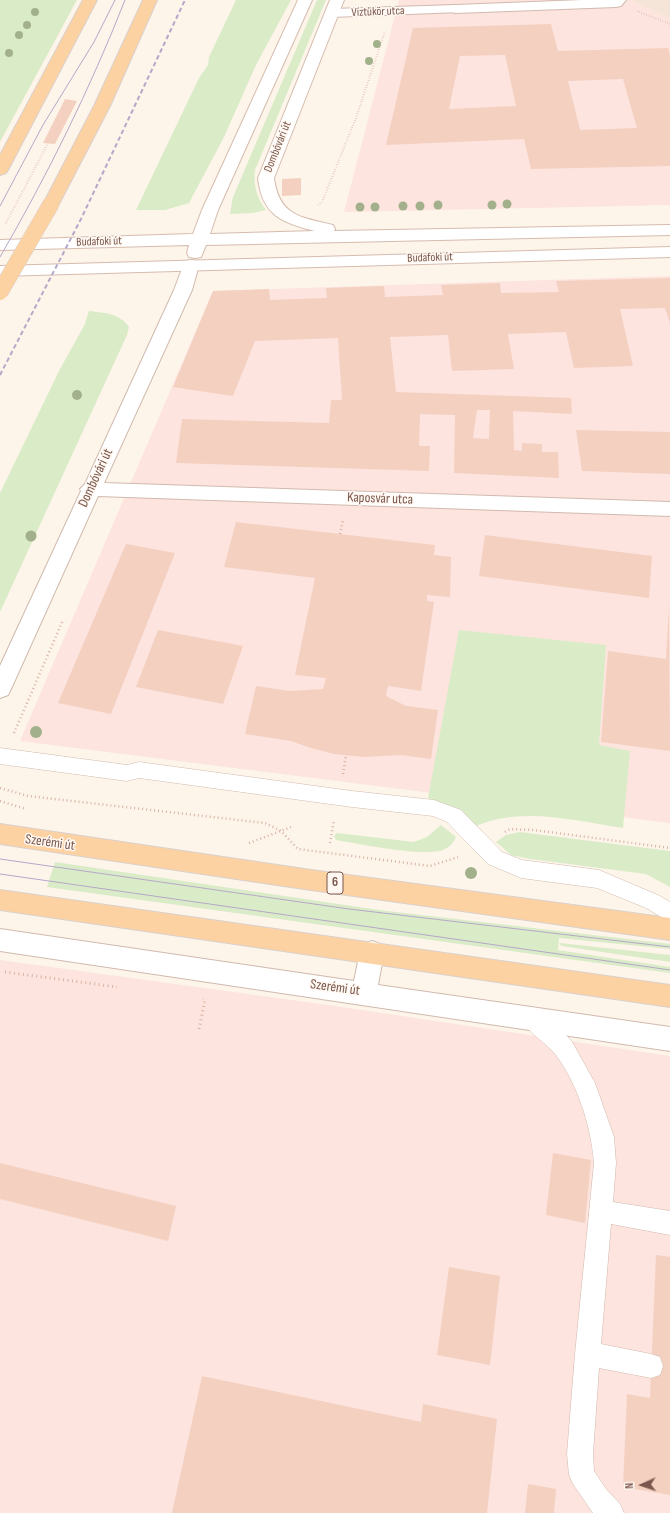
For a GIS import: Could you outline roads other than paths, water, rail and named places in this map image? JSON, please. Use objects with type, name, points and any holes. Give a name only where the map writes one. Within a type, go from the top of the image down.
[{"type":"main road","points":[[0,170],[90,0]]},
{"type":"main road","points":[[0,292],[51,204],[102,106],[150,0]]},
{"type":"main road","points":[[190,265],[210,210],[305,0]]},
{"type":"main road","name":"Víztükör utca","points":[[334,7],[391,11],[617,2]]},
{"type":"main road","name":"Dombóvári út","points":[[334,7],[268,172],[266,178],[266,192],[272,204],[289,218],[327,229],[362,235]]},
{"type":"main road","name":"Budafoki út","points":[[0,245],[362,235],[670,230]]},
{"type":"main road","name":"Budafoki út","points":[[0,271],[670,252]]},
{"type":"main road","name":"Dombóvári út","points":[[0,689],[90,489],[180,297],[190,265]]},
{"type":"main road","name":"Kaposvár utca","points":[[90,489],[670,509]]},
{"type":"main road","name":"Szerémi út","points":[[0,834],[311,880],[670,929]]},
{"type":"main road","points":[[0,900],[372,952],[670,996]]},
{"type":"main road","name":"Szerémi út","points":[[0,940],[364,992],[670,1039]]},
{"type":"main road","points":[[364,992],[372,952]]},
{"type":"lane","points":[[0,756],[127,773],[139,770],[398,805],[434,808],[454,816],[495,858],[521,869],[599,879],[653,902],[670,913]]},
{"type":"lane","points":[[531,1017],[563,1047],[584,1083],[603,1137],[605,1163],[587,1354],[580,1454],[582,1475],[597,1498],[611,1513]]},
{"type":"lane","points":[[600,1211],[670,1223]]},
{"type":"lane","points":[[587,1354],[651,1366]]},
{"type":"tram line","points":[[0,206],[43,125],[94,42],[115,0]]},
{"type":"tram line","points":[[0,257],[35,194],[83,99],[125,0]]},
{"type":"tram line","points":[[0,859],[349,909],[670,947]]},
{"type":"tram line","points":[[0,874],[670,970]]},
{"type":"railway","points":[[0,375],[81,219],[185,0]]}]
